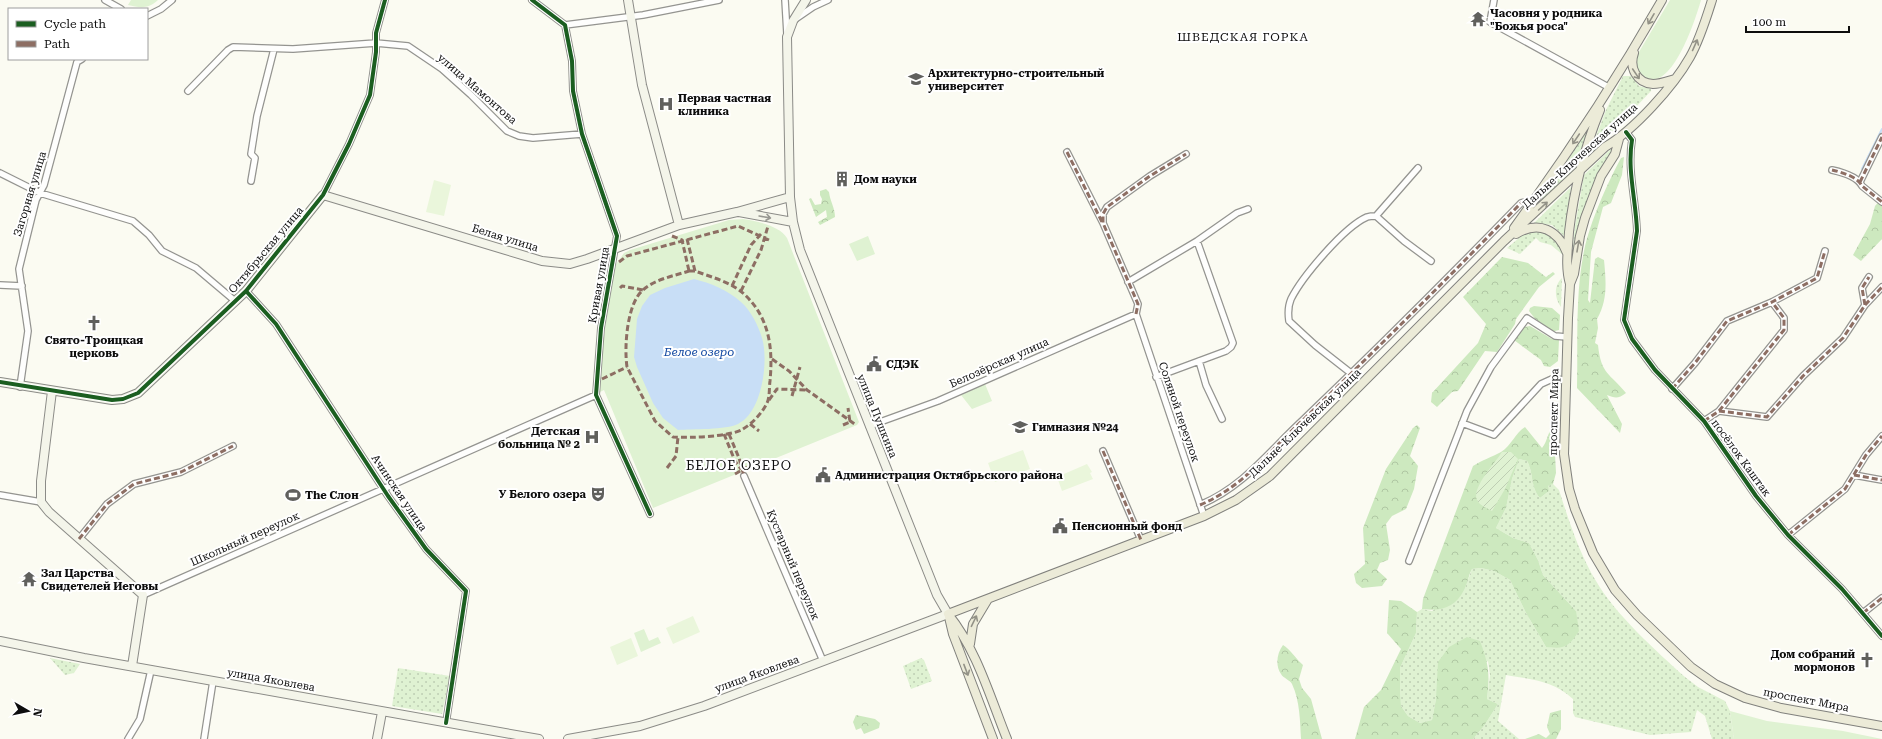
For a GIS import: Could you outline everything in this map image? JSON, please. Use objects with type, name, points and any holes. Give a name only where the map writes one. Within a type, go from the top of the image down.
[{"type":"main road","points":[[628,0],[642,85],[679,226],[790,197]]},
{"type":"main road","points":[[787,37],[793,21],[806,0]]},
{"type":"main road","name":"Дальне-Ключевская улица","points":[[1504,241],[1534,200],[1608,91],[1662,0]]},
{"type":"main road","name":"Дальне-Ключевская улица","points":[[948,614],[1204,516],[1236,500],[1270,476],[1504,241],[1605,148],[1619,139],[1626,132],[1675,78],[1690,57],[1703,27],[1712,0]]},
{"type":"main road","name":"улица Пушкина","points":[[787,37],[790,197],[793,222],[800,250],[937,595],[970,646],[1007,739]]},
{"type":"main road","points":[[1640,38],[1632,60],[1632,67],[1635,74],[1641,80],[1655,84],[1675,78]]},
{"type":"main road","points":[[1570,284],[1567,274],[1568,254],[1571,220],[1579,172],[1591,133],[1608,91]]},
{"type":"main road","name":"проспект Мира","points":[[1619,139],[1614,154],[1601,176],[1585,218],[1580,236],[1574,274],[1570,284],[1565,380],[1564,454],[1569,489],[1575,509],[1593,552],[1607,579],[1624,601],[1692,668],[1728,691],[1781,708],[1882,726]]},
{"type":"main road","name":"Белая улица","points":[[323,195],[542,261],[570,264],[679,226]]},
{"type":"main road","name":"Октябрьская улица","points":[[0,382],[20,387],[112,400],[123,399],[138,393],[246,292],[323,195]]},
{"type":"main road","points":[[737,212],[793,222]]},
{"type":"main road","points":[[1504,241],[1524,229],[1540,228],[1555,233],[1561,239],[1568,254]]},
{"type":"main road","points":[[52,391],[41,481],[41,502],[49,512],[143,595],[132,666]]},
{"type":"main road","points":[[970,646],[971,629],[975,618],[988,599]]},
{"type":"main road","name":"улица Пушкина","points":[[948,614],[953,634],[993,739]]},
{"type":"main road","name":"улица Яковлева","points":[[568,739],[640,726],[704,706],[948,614]]},
{"type":"main road","name":"улица Яковлева","points":[[0,641],[382,712],[539,739]]},
{"type":"main road","points":[[377,739],[382,712]]},
{"type":"street","points":[[105,0],[119,8]]},
{"type":"street","points":[[148,16],[161,9],[172,0]]},
{"type":"street","name":"Октябрьская улица","points":[[323,195],[370,95],[379,17],[384,0]]},
{"type":"street","points":[[532,0],[565,25],[631,16],[719,0]]},
{"type":"street","points":[[785,0],[787,37]]},
{"type":"street","points":[[793,21],[813,7],[828,0]]},
{"type":"street","points":[[1494,0],[1490,22],[1608,91]]},
{"type":"street","name":"Кривая улица","points":[[565,25],[572,61],[573,90],[582,134],[617,236],[616,248],[606,289],[601,328],[596,395],[650,514]]},
{"type":"street","name":"улица Мамонтова","points":[[188,91],[228,50],[238,47],[294,49],[376,43],[408,46],[442,69],[471,95],[507,131],[519,136],[533,138],[582,134]]},
{"type":"street","points":[[251,181],[255,158],[251,154],[257,116],[274,49]]},
{"type":"street","name":"Загорная улица","points":[[20,387],[28,331],[19,269],[28,226],[36,200],[50,166],[77,62],[80,60]]},
{"type":"street","name":"посёлок Каштак","points":[[1626,132],[1632,140],[1630,156],[1637,231],[1624,320],[1632,339],[1642,355],[1704,422],[1756,496],[1788,535],[1863,613],[1882,636]]},
{"type":"street","points":[[1860,182],[1882,138]]},
{"type":"street","name":"Соляной переулок","points":[[1067,152],[1103,223],[1138,304],[1136,314],[1204,516]]},
{"type":"street","points":[[1103,223],[1103,214],[1107,208],[1150,176],[1186,154]]},
{"type":"street","points":[[1376,216],[1418,168]]},
{"type":"street","points":[[1832,170],[1842,172],[1860,182],[1862,186],[1882,202]]},
{"type":"street","points":[[0,173],[40,193],[132,221],[149,235],[162,251],[196,268],[235,301]]},
{"type":"street","points":[[1200,505],[1218,497],[1237,484],[1303,419],[1352,374],[1521,202],[1534,200]]},
{"type":"street","points":[[1128,282],[1197,241],[1237,213],[1248,209]]},
{"type":"street","points":[[1352,374],[1315,345],[1289,321],[1290,300],[1311,268],[1343,234],[1368,216],[1376,216],[1404,241],[1431,261]]},
{"type":"street","points":[[1156,377],[1226,351],[1233,343],[1197,241]]},
{"type":"street","points":[[1672,388],[1695,364],[1727,321],[1772,302],[1817,278],[1825,251]]},
{"type":"street","points":[[1865,305],[1862,288],[1869,277]]},
{"type":"street","points":[[0,285],[22,286]]},
{"type":"street","points":[[1720,411],[1767,417],[1803,376],[1843,338],[1865,305],[1882,287]]},
{"type":"street","name":"Ачинская улица","points":[[246,292],[276,324],[383,488],[426,549],[466,591],[446,723]]},
{"type":"street","points":[[1704,422],[1720,411],[1784,330],[1784,318],[1772,302]]},
{"type":"street","name":"Белозёрская улица","points":[[869,426],[911,412],[1136,314]]},
{"type":"street","points":[[1409,562],[1462,423],[1491,367],[1527,318],[1555,336],[1567,337]]},
{"type":"street","points":[[1198,361],[1206,385],[1222,419]]},
{"type":"street","points":[[1462,423],[1494,434],[1541,384],[1552,379],[1565,380]]},
{"type":"street","name":"Школьный переулок","points":[[143,595],[596,395]]},
{"type":"street","points":[[1788,535],[1844,489],[1854,476],[1866,455],[1882,436]]},
{"type":"street","points":[[79,539],[107,504],[134,484],[181,472],[233,446]]},
{"type":"street","points":[[1103,451],[1141,540]]},
{"type":"street","name":"Кустарный переулок","points":[[744,476],[823,661]]},
{"type":"street","points":[[1854,476],[1882,480]]},
{"type":"street","points":[[0,495],[41,502]]},
{"type":"street","points":[[1863,613],[1882,598]]},
{"type":"street","points":[[128,739],[140,719],[151,670]]},
{"type":"street","points":[[204,739],[214,681]]},
{"type":"green space","points":[[131,0],[158,0],[148,6],[136,7],[128,5]]},
{"type":"green space","points":[[1670,0],[1701,0],[1694,22],[1681,53],[1663,76],[1653,80],[1643,76],[1639,72],[1636,65],[1636,57]]},
{"type":"green space","points":[[1623,76],[1631,76],[1639,86],[1651,89],[1651,91],[1588,158],[1606,110]]},
{"type":"green space","points":[[1591,122],[1576,168],[1531,213],[1561,172]]},
{"type":"green space","points":[[1615,145],[1600,171],[1588,199],[1572,256],[1575,226],[1584,175]]},
{"type":"green space","points":[[1624,157],[1622,175],[1611,203],[1603,207],[1591,252],[1588,300],[1590,303],[1595,259],[1598,257],[1604,260],[1605,298],[1601,312],[1597,319],[1598,328],[1595,343],[1598,345],[1601,362],[1607,373],[1626,393],[1616,397],[1607,395],[1622,424],[1620,433],[1577,388],[1578,319],[1579,285],[1587,240],[1610,179],[1621,158]]},
{"type":"green space","points":[[434,180],[451,185],[444,216],[426,212]]},
{"type":"green space","points":[[1571,187],[1564,236],[1552,225],[1534,223]]},
{"type":"green space","points":[[826,189],[829,192],[835,217],[820,225],[818,222],[827,217],[826,210],[816,217],[809,199],[811,198],[815,205],[821,204],[822,199],[820,191]]},
{"type":"green space","points":[[1882,198],[1882,239],[1861,261],[1853,255],[1870,224],[1875,206]]},
{"type":"green space","points":[[743,219],[774,227],[787,238],[859,422],[857,425],[653,508],[604,390],[600,392],[599,378],[608,302],[614,267],[624,253],[630,250],[729,220]]},
{"type":"green space","points":[[1532,231],[1548,234],[1556,240],[1563,255],[1551,245],[1540,242],[1536,238],[1520,254],[1507,248],[1525,233]]},
{"type":"green space","points":[[868,236],[875,254],[857,261],[849,244]]},
{"type":"green space","points":[[1502,257],[1528,263],[1546,277],[1553,272],[1555,274],[1539,287],[1516,319],[1515,324],[1497,352],[1485,351],[1458,391],[1452,392],[1437,407],[1431,402],[1432,393],[1478,343],[1486,324],[1463,297]]},
{"type":"green space","points":[[1562,278],[1561,307],[1557,300],[1556,288],[1557,284]]},
{"type":"green space","points":[[1534,306],[1552,308],[1560,315],[1559,330],[1551,332],[1536,320],[1529,311],[1530,308]]},
{"type":"green space","points":[[1530,326],[1552,339],[1559,340],[1558,361],[1550,367],[1544,366],[1541,360],[1514,340],[1524,327]]},
{"type":"green space","points":[[985,384],[992,401],[972,409],[961,395]]},
{"type":"green space","points":[[1417,425],[1420,428],[1410,456],[1418,466],[1414,489],[1406,509],[1392,516],[1386,524],[1390,550],[1388,560],[1380,563],[1377,570],[1387,579],[1382,586],[1362,588],[1356,583],[1354,574],[1365,564],[1363,528],[1386,469],[1413,428]]},
{"type":"green space","points":[[1554,426],[1554,445],[1550,451],[1551,456],[1555,454],[1556,473],[1553,484],[1548,486],[1549,491],[1540,498],[1533,485],[1531,470],[1527,461],[1519,459],[1512,479],[1506,508],[1496,528],[1513,538],[1529,543],[1538,560],[1543,575],[1576,611],[1579,631],[1566,646],[1558,648],[1546,647],[1526,613],[1510,580],[1494,571],[1481,568],[1472,569],[1464,590],[1457,601],[1441,609],[1422,609],[1423,599],[1473,466],[1505,449],[1525,427],[1542,448]]},
{"type":"green space","points":[[1023,450],[1030,469],[995,482],[988,463]]},
{"type":"green space","points":[[1502,452],[1511,452],[1518,459],[1505,489],[1492,511],[1480,504],[1476,495],[1485,475]]},
{"type":"green space","points":[[1519,459],[1527,461],[1531,470],[1533,485],[1540,498],[1549,491],[1547,486],[1553,484],[1559,490],[1584,559],[1604,593],[1625,619],[1685,677],[1698,687],[1725,701],[1730,711],[1734,739],[1712,739],[1705,716],[1697,710],[1691,732],[1650,735],[1575,717],[1573,713],[1573,699],[1557,688],[1550,684],[1506,675],[1498,721],[1519,739],[1473,739],[1484,726],[1498,704],[1487,699],[1490,675],[1488,661],[1436,699],[1432,720],[1420,723],[1408,716],[1401,706],[1400,668],[1416,633],[1417,612],[1422,609],[1432,611],[1465,588],[1472,569],[1481,568],[1494,571],[1510,580],[1526,613],[1546,647],[1576,611],[1543,575],[1538,560],[1529,543],[1513,538],[1496,528],[1506,508],[1512,479]]},
{"type":"green space","points":[[1087,464],[1092,472],[1090,473],[1093,479],[1062,491],[1057,477]]},
{"type":"green space","points":[[1389,600],[1401,601],[1417,612],[1416,633],[1400,668],[1400,686],[1401,706],[1408,716],[1420,723],[1432,720],[1436,699],[1438,662],[1449,647],[1467,637],[1480,641],[1488,670],[1487,699],[1498,704],[1484,726],[1473,739],[1355,739],[1364,707],[1381,690],[1401,649],[1387,633]]},
{"type":"green space","points":[[693,616],[700,632],[673,644],[666,628]]},
{"type":"green space","points":[[644,629],[649,641],[658,637],[661,643],[641,652],[634,633]]},
{"type":"green space","points":[[631,638],[638,656],[617,665],[610,647]]},
{"type":"green space","points":[[1283,645],[1303,665],[1299,679],[1302,688],[1311,699],[1322,739],[1301,739],[1297,697],[1291,683],[1282,675],[1277,663],[1279,652]]},
{"type":"green space","points":[[50,658],[80,664],[74,673],[65,675]]},
{"type":"green space","points":[[921,658],[924,660],[932,681],[911,689],[903,666]]},
{"type":"green space","points":[[398,668],[450,676],[442,714],[392,706]]},
{"type":"green space","points":[[1561,710],[1561,729],[1556,739],[1525,739],[1539,734],[1546,738],[1550,734],[1547,727],[1550,713]]},
{"type":"green space","points":[[1730,711],[1767,721],[1843,731],[1882,739],[1734,739]]},
{"type":"green space","points":[[856,715],[875,719],[880,723],[879,728],[864,734],[861,728],[856,730],[853,722]]},
{"type":"water","name":"Белое озеро","points":[[694,279],[719,288],[741,302],[754,318],[762,338],[765,360],[762,386],[753,409],[746,418],[733,426],[678,430],[663,418],[653,403],[634,357],[637,319],[642,306],[650,295],[665,288]]},
{"type":"waterway","points":[[1862,169],[1882,129]]},
{"type":"marked path","points":[[1860,182],[1882,137]]},
{"type":"marked path","points":[[1067,152],[1102,222]]},
{"type":"marked path","points":[[1136,314],[1138,304],[1103,223],[1103,214],[1107,207],[1150,176],[1186,154]]},
{"type":"marked path","points":[[1832,170],[1857,180],[1862,186],[1882,202]]},
{"type":"marked path","points":[[1200,505],[1230,488],[1256,467],[1414,312],[1521,203],[1534,200]]},
{"type":"marked path","points":[[619,262],[627,256],[738,226],[769,240]]},
{"type":"marked path","points":[[741,291],[761,250],[768,226]]},
{"type":"marked path","points":[[732,286],[751,245],[762,233]]},
{"type":"marked path","points":[[672,236],[682,240],[689,271]]},
{"type":"marked path","points":[[687,239],[695,271]]},
{"type":"marked path","points":[[1672,389],[1695,363],[1727,321],[1772,302],[1817,278],[1825,251]]},
{"type":"marked path","points":[[689,271],[695,271],[714,278],[739,290],[753,303],[768,334],[771,357],[768,401],[754,421],[747,427],[737,432],[709,436],[673,437],[655,421],[627,367],[626,348],[628,326],[633,305],[638,296],[643,290],[653,283],[689,271]]},
{"type":"marked path","points":[[1704,421],[1719,411],[1767,417],[1803,376],[1843,338],[1865,305],[1862,288],[1869,277]]},
{"type":"marked path","points":[[620,288],[622,286],[643,290]]},
{"type":"marked path","points":[[1865,305],[1882,287]]},
{"type":"marked path","points":[[1719,411],[1784,330],[1784,318],[1772,302]]},
{"type":"marked path","points":[[772,359],[789,371],[807,390],[856,425]]},
{"type":"marked path","points":[[602,379],[627,367]]},
{"type":"marked path","points":[[792,396],[800,367]]},
{"type":"marked path","points":[[769,400],[777,389],[807,390]]},
{"type":"marked path","points":[[843,425],[850,422],[848,408]]},
{"type":"marked path","points":[[750,424],[759,431]]},
{"type":"marked path","points":[[724,434],[735,461],[741,469]]},
{"type":"marked path","points":[[729,434],[739,458],[744,476]]},
{"type":"marked path","points":[[1788,535],[1845,489],[1866,455],[1882,436]]},
{"type":"marked path","points":[[667,468],[676,456],[678,437]]},
{"type":"marked path","points":[[79,539],[107,504],[134,484],[181,472],[233,446]]},
{"type":"marked path","points":[[1103,451],[1141,540]]},
{"type":"marked path","points":[[735,474],[747,467]]},
{"type":"marked path","points":[[1854,475],[1882,480]]},
{"type":"marked path","points":[[1863,613],[1882,598]]},
{"type":"cycle path","points":[[0,382],[112,400],[123,399],[138,393],[246,291],[323,195],[349,144],[370,95],[376,52],[376,33],[385,0]]},
{"type":"cycle path","points":[[532,0],[565,25],[572,61],[573,91],[582,134],[617,236],[601,328],[596,395],[650,514]]},
{"type":"cycle path","points":[[1626,132],[1632,140],[1631,174],[1637,231],[1624,320],[1632,339],[1655,370],[1704,421],[1756,496],[1788,535],[1842,589],[1882,636]]},
{"type":"cycle path","points":[[246,291],[276,324],[388,496],[426,549],[466,591],[446,723]]},
{"type":"place","name":"Часовня у родника \"Божья роса\"","points":[[1478,19]]},
{"type":"place","name":"Архитектурно-строительный университет","points":[[916,79]]},
{"type":"place","name":"Первая частная клиника","points":[[666,104]]},
{"type":"place","name":"Дом науки","points":[[842,179]]},
{"type":"place","name":"Свято-Троицкая церковь","points":[[94,323]]},
{"type":"place","name":"СДЭК","points":[[874,364]]},
{"type":"place","name":"Гимназия №24","points":[[1020,427]]},
{"type":"place","name":"Детская больница № 2","points":[[592,437]]},
{"type":"place","name":"Администрация Октябрьского района","points":[[823,475]]},
{"type":"place","name":"У Белого озера","points":[[598,494]]},
{"type":"place","name":"The Слон","points":[[293,495]]},
{"type":"place","name":"Пенсионный фонд","points":[[1060,526]]},
{"type":"place","name":"Зал Царства Свидетелей Иеговы","points":[[29,579]]},
{"type":"place","name":"Дом собраний мормонов","points":[[1867,660]]},
{"type":"district","name":"ШВЕДСКАЯ ГОРКА","points":[[1243,37]]},
{"type":"district","name":"БЕЛОЕ ОЗЕРО","points":[[739,465]]}]
